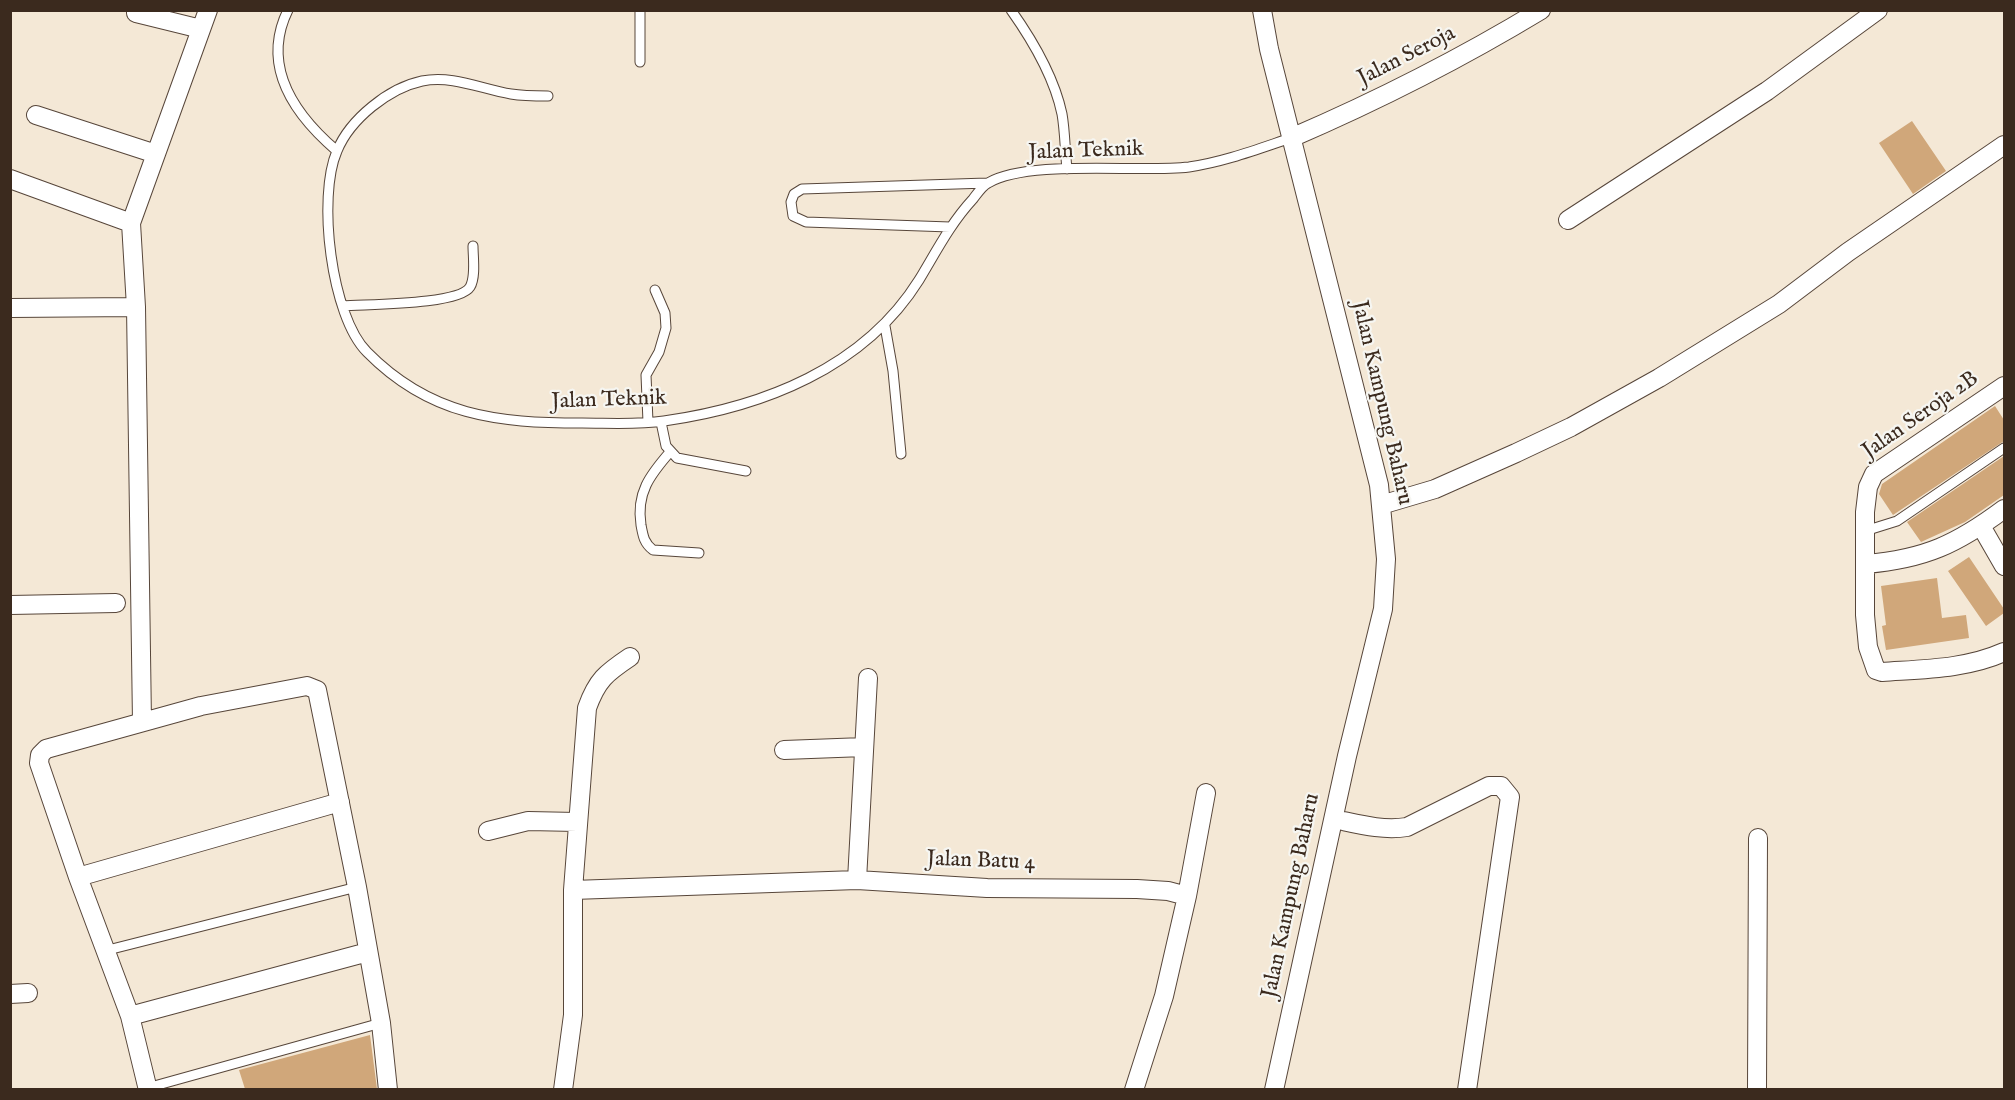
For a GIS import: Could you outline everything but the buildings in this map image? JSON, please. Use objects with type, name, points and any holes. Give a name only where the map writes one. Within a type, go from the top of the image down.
[{"type":"street","points":[[142,722],[136,307],[131,223],[208,10]]},
{"type":"street","name":"Jalan Kampung Baharu","points":[[1262,10],[1291,138],[1363,417],[1381,506],[1386,559],[1383,609],[1275,1089]]},
{"type":"street","name":"Jalan Seroja","points":[[1291,138],[1400,88],[1489,42],[1541,10]]},
{"type":"street","points":[[1568,220],[1767,90],[1878,10]]},
{"type":"street","points":[[136,13],[201,29]]},
{"type":"street","points":[[36,115],[156,154]]},
{"type":"street","points":[[1381,506],[1435,489],[1516,453],[1571,427],[1659,378],[1779,304],[1848,252],[2004,144]]},
{"type":"street","points":[[10,179],[131,223]]},
{"type":"street","points":[[10,308],[136,307]]},
{"type":"street","name":"Jalan Seroja 2B","points":[[1865,531],[1868,487],[1874,474],[2004,386]]},
{"type":"street","points":[[1866,564],[1902,561],[1924,555],[1981,526],[2004,509]]},
{"type":"street","points":[[1981,526],[2004,566]]},
{"type":"street","points":[[1865,531],[1866,633],[1868,647],[1879,672],[1962,664],[1984,660],[2004,652]]},
{"type":"street","points":[[10,605],[116,603]]},
{"type":"street","points":[[563,1089],[573,1014],[573,890],[587,708],[594,689],[604,674],[630,657]]},
{"type":"street","points":[[857,880],[868,678]]},
{"type":"street","points":[[147,1089],[130,1016],[78,877],[39,763],[40,755],[46,749],[201,706],[311,686],[319,692],[357,887],[381,1023],[388,1089]]},
{"type":"street","points":[[784,750],[864,747]]},
{"type":"street","points":[[1334,819],[1371,826],[1407,827],[1490,786],[1502,786],[1509,797],[1467,1089]]},
{"type":"street","points":[[1134,1089],[1164,996],[1187,896],[1206,792]]},
{"type":"street","points":[[78,877],[340,802]]},
{"type":"street","points":[[488,831],[528,821],[578,822]]},
{"type":"street","points":[[1757,1089],[1758,838]]},
{"type":"street","name":"Jalan Batu 4","points":[[573,890],[857,880],[987,888],[1137,889],[1168,891],[1187,896]]},
{"type":"street","points":[[130,1016],[368,952]]},
{"type":"lane","points":[[288,10],[279,38],[282,75],[289,95],[310,128],[337,151]]},
{"type":"lane","points":[[640,10],[640,62]]},
{"type":"lane","points":[[1011,10],[1040,53],[1054,88],[1062,114],[1067,169]]},
{"type":"lane","name":"Jalan Teknik","points":[[548,96],[510,94],[465,81],[422,81],[395,92],[374,106],[348,132],[337,151],[329,194],[328,229],[332,261],[349,323],[364,350],[394,375],[424,395],[456,410],[498,420],[538,423],[662,422],[765,396],[819,374],[841,362],[885,326],[919,280],[950,227],[987,183],[1023,172],[1067,169],[1132,170],[1192,166],[1291,138]]},
{"type":"lane","points":[[950,227],[806,222],[793,216],[792,202],[794,194],[802,189],[987,183]]},
{"type":"lane","points":[[343,306],[447,298],[465,292],[472,281],[473,246]]},
{"type":"lane","points":[[648,422],[646,375],[659,352],[666,328],[665,313],[656,290]]},
{"type":"lane","points":[[885,326],[895,381],[902,454]]},
{"type":"lane","points":[[662,422],[664,438],[670,452],[677,458],[747,471]]},
{"type":"lane","points":[[1865,531],[1897,521],[2004,448]]},
{"type":"lane","points":[[670,452],[651,474],[641,491],[639,514],[644,540],[653,550],[699,553]]},
{"type":"lane","points":[[104,951],[357,887]]},
{"type":"lane","points":[[147,1089],[381,1023]]}]
